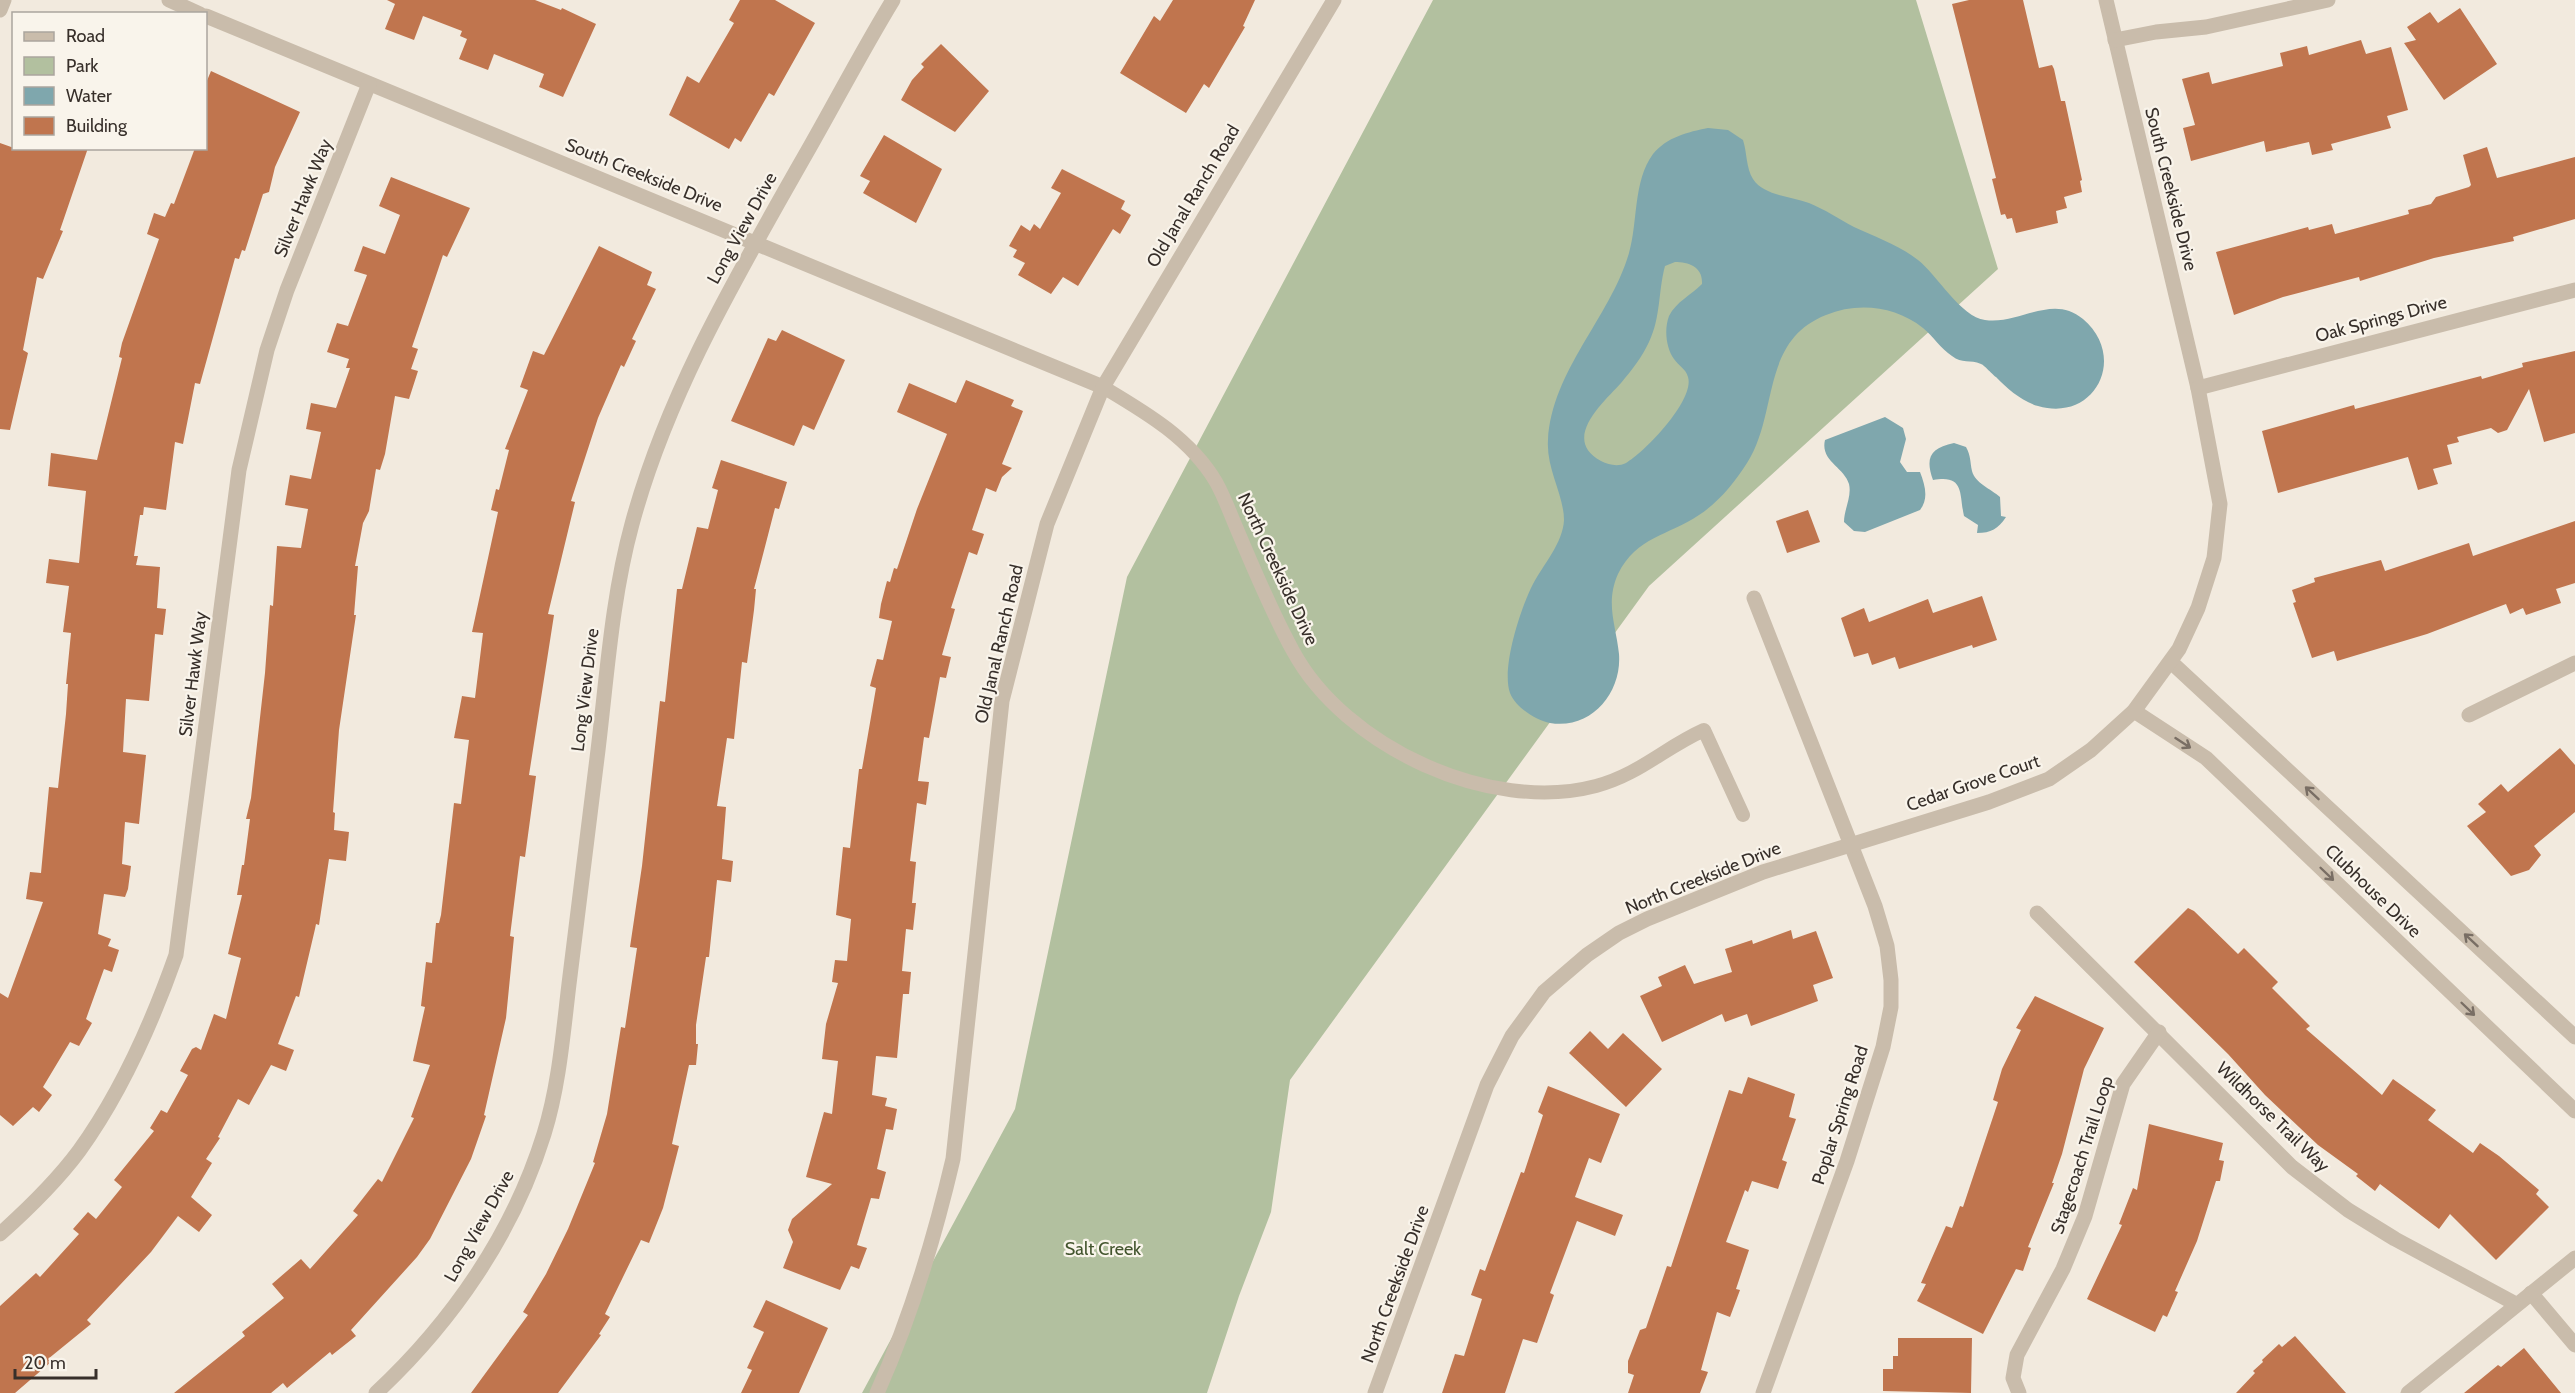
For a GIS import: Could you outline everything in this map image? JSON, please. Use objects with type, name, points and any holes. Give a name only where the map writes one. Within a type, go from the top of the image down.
[{"type":"street","points":[[0,10],[4,0]]},
{"type":"street","points":[[169,0],[196,12]]},
{"type":"street","name":"Long View Drive","points":[[376,1393],[430,1340],[474,1280],[518,1201],[545,1132],[563,1036],[608,659],[630,529],[665,424],[708,332],[754,242],[893,0]]},
{"type":"street","name":"Old Janal Ranch Road","points":[[877,1393],[915,1301],[936,1233],[953,1159],[1002,701],[1047,524],[1103,387],[1335,0]]},
{"type":"street","name":"South Creekside Drive","points":[[2106,0],[2198,388],[2215,464],[2220,504],[2214,558],[2198,608],[2171,662]]},
{"type":"street","points":[[2115,40],[2156,32],[2206,27],[2328,0]]},
{"type":"street","name":"South Creekside Drive","points":[[207,16],[1103,387]]},
{"type":"street","name":"Silver Hawk Way","points":[[0,1234],[40,1196],[77,1154],[94,1129],[155,1013],[176,955],[238,470],[253,403],[287,290],[369,84]]},
{"type":"street","name":"Oak Springs Drive","points":[[2198,388],[2575,290]]},
{"type":"street","points":[[1754,598],[1851,845]]},
{"type":"street","name":"Cedar Grove Court","points":[[1851,845],[1989,802],[2049,779],[2091,750],[2134,711],[2171,662]]},
{"type":"street","name":"Clubhouse Drive","points":[[2171,662],[2575,1037]]},
{"type":"street","points":[[2469,716],[2575,663]]},
{"type":"street","name":"Clubhouse Drive","points":[[2134,711],[2206,758],[2575,1111]]},
{"type":"street","name":"North Creekside Drive","points":[[1375,1393],[1487,1085],[1512,1036],[1544,992],[1587,955],[1619,933],[1647,919],[1763,872],[1851,845]]},
{"type":"street","name":"Poplar Spring Road","points":[[1763,1393],[1847,1161],[1883,1047],[1891,1007],[1887,946],[1851,845]]},
{"type":"street","name":"Wildhorse Trail Way","points":[[2037,913],[2159,1032],[2260,1137],[2311,1181],[2349,1210],[2395,1239],[2516,1304]]},
{"type":"street","name":"Stagecoach Trail Loop","points":[[2019,1393],[2013,1378],[2017,1355],[2063,1269],[2085,1216],[2122,1084],[2159,1032]]},
{"type":"street","points":[[2408,1393],[2575,1258]]},
{"type":"street","points":[[2531,1293],[2575,1345]]},
{"type":"lane","name":"North Creekside Drive","points":[[1103,387],[1155,417],[1189,448],[1216,481],[1294,653],[1322,691],[1354,722],[1399,750],[1454,778],[1510,792],[1546,792],[1594,786],[1634,773],[1683,739],[1704,730],[1743,815]]},
{"type":"green space","name":"Salt Creek","points":[[1433,0],[1916,0],[1998,269],[1649,586],[1290,1080],[1271,1212],[1239,1296],[1207,1393],[862,1393],[1015,1109],[1127,577]]},
{"type":"water","points":[[1708,128],[1728,130],[1743,140],[1749,170],[1758,185],[1778,195],[1815,205],[1854,227],[1903,250],[1918,260],[1958,304],[1976,317],[1998,320],[2048,309],[2060,309],[2083,319],[2096,334],[2103,351],[2104,368],[2099,383],[2089,396],[2075,405],[2058,409],[2038,406],[2026,401],[1982,365],[1956,358],[1944,350],[1923,328],[1901,315],[1876,308],[1851,308],[1826,315],[1805,327],[1790,342],[1780,360],[1757,443],[1737,477],[1720,498],[1706,510],[1654,538],[1634,552],[1618,574],[1612,595],[1612,614],[1619,668],[1609,695],[1591,715],[1565,724],[1550,723],[1533,716],[1517,704],[1510,693],[1508,669],[1523,607],[1563,529],[1563,511],[1548,451],[1552,415],[1570,367],[1620,277],[1632,241],[1639,189],[1647,165],[1653,154],[1665,143],[1678,136]],"holes":[[[1680,262],[1690,264],[1698,270],[1702,278],[1702,284],[1669,316],[1666,332],[1671,355],[1688,377],[1684,399],[1667,424],[1645,448],[1626,463],[1607,464],[1589,452],[1585,442],[1585,431],[1597,410],[1643,353],[1656,323],[1665,266]]]},
{"type":"water","points":[[1885,417],[1903,428],[1906,439],[1900,462],[1907,472],[1920,472],[1925,487],[1923,506],[1920,510],[1865,532],[1854,531],[1844,522],[1849,484],[1829,459],[1824,447],[1825,440]]},
{"type":"water","points":[[1954,443],[1966,447],[1974,475],[2000,497],[2001,516],[2006,517],[2000,525],[1990,531],[1977,533],[1978,525],[1964,516],[1956,483],[1951,480],[1933,480],[1930,466],[1932,455],[1939,448]]},
{"type":"building","points":[[387,0],[535,0],[561,10],[562,8],[596,24],[563,97],[539,87],[544,74],[494,54],[488,70],[459,59],[467,39],[460,36],[462,31],[423,16],[414,40],[385,29],[395,4]]},
{"type":"building","points":[[740,0],[775,0],[815,23],[774,96],[769,93],[741,142],[735,138],[729,149],[669,115],[687,76],[699,83],[734,23],[729,20]]},
{"type":"building","points":[[1173,0],[1255,0],[1243,26],[1245,27],[1209,88],[1204,84],[1186,113],[1120,73],[1154,16],[1160,21]]},
{"type":"building","points":[[1969,0],[2023,0],[2039,68],[2052,65],[2054,69],[2061,101],[2065,101],[2082,180],[2080,181],[2082,192],[2064,197],[2067,208],[2056,211],[2058,223],[2016,233],[2012,218],[2007,219],[2005,214],[2001,215],[1992,179],[1996,178],[1952,4]]},
{"type":"building","points":[[2460,8],[2497,64],[2444,100],[2404,43],[2416,40],[2407,27],[2430,12],[2438,23]]},
{"type":"building","points":[[2361,40],[2366,54],[2391,47],[2408,110],[2387,116],[2391,128],[2331,144],[2333,150],[2312,155],[2309,142],[2266,152],[2264,141],[2191,161],[2183,128],[2195,125],[2182,79],[2209,72],[2212,84],[2283,66],[2280,53],[2307,46],[2309,55]]},
{"type":"building","points":[[941,44],[989,91],[955,132],[901,100],[912,80],[924,67],[921,64]]},
{"type":"building","points":[[211,71],[300,112],[275,167],[269,192],[263,194],[245,251],[242,250],[239,259],[235,258],[200,384],[195,383],[183,444],[175,442],[166,510],[144,507],[143,515],[140,515],[134,556],[138,556],[136,565],[160,567],[157,608],[166,609],[163,635],[155,634],[149,701],[126,699],[123,752],[146,755],[139,824],[125,822],[122,864],[131,866],[128,889],[125,897],[104,894],[98,934],[111,939],[108,946],[119,950],[112,972],[104,969],[86,1019],[92,1023],[79,1046],[70,1042],[43,1087],[52,1095],[39,1112],[33,1107],[13,1126],[0,1115],[0,993],[8,998],[43,902],[26,899],[30,872],[41,873],[49,787],[58,788],[68,684],[66,684],[71,633],[63,632],[69,586],[46,583],[49,559],[79,563],[86,491],[48,486],[51,453],[97,460],[122,358],[119,357],[122,343],[159,239],[147,234],[154,213],[165,217],[171,203],[174,204],[194,150],[207,150],[207,81]]},
{"type":"building","points":[[884,135],[942,169],[916,223],[863,193],[870,181],[860,176]]},
{"type":"building","points":[[0,143],[12,147],[12,150],[87,150],[60,230],[63,231],[43,279],[37,277],[23,350],[28,353],[10,430],[0,429]]},
{"type":"building","points":[[2487,147],[2497,178],[2575,157],[2575,219],[2513,237],[2514,241],[2434,258],[2360,281],[2359,277],[2283,297],[2234,315],[2216,252],[2308,227],[2309,230],[2332,224],[2335,234],[2409,214],[2408,210],[2431,204],[2436,197],[2469,187],[2471,185],[2463,155]]},
{"type":"building","points":[[1062,169],[1125,201],[1121,209],[1131,215],[1120,234],[1113,229],[1078,286],[1063,277],[1051,294],[1018,275],[1025,263],[1013,257],[1017,250],[1009,246],[1021,225],[1030,231],[1034,224],[1040,229],[1061,193],[1051,188]]},
{"type":"building","points":[[391,177],[470,208],[447,257],[443,255],[412,347],[418,349],[411,369],[418,371],[409,399],[395,396],[385,454],[380,470],[376,469],[369,511],[363,523],[355,566],[358,566],[354,615],[356,615],[339,730],[333,812],[335,813],[334,830],[349,832],[346,861],[329,859],[319,925],[316,924],[299,997],[296,996],[278,1044],[294,1050],[286,1071],[271,1065],[249,1105],[238,1099],[218,1137],[220,1138],[206,1159],[212,1163],[191,1197],[212,1215],[199,1232],[178,1216],[151,1252],[87,1320],[91,1324],[48,1359],[51,1362],[15,1393],[0,1393],[0,1306],[36,1273],[40,1277],[79,1234],[73,1229],[88,1212],[96,1219],[122,1187],[114,1180],[154,1131],[150,1128],[161,1110],[167,1113],[188,1075],[180,1071],[192,1049],[196,1047],[201,1050],[214,1014],[226,1019],[241,958],[228,954],[242,895],[237,895],[242,865],[244,865],[250,819],[246,819],[251,798],[270,605],[273,606],[277,546],[301,548],[308,509],[285,505],[290,475],[311,479],[321,432],[306,429],[311,403],[336,408],[350,368],[346,368],[349,359],[327,352],[337,323],[348,326],[367,275],[354,271],[363,246],[385,254],[400,215],[379,206]]},
{"type":"building","points":[[599,246],[652,272],[647,285],[656,289],[632,339],[636,341],[624,367],[621,365],[598,418],[571,501],[575,502],[548,614],[554,615],[529,775],[536,776],[525,857],[520,856],[510,936],[514,937],[506,1018],[484,1115],[486,1116],[471,1159],[430,1239],[417,1257],[351,1330],[356,1336],[332,1355],[330,1352],[287,1388],[283,1383],[271,1393],[174,1393],[245,1336],[242,1332],[284,1298],[272,1284],[301,1259],[310,1269],[358,1215],[353,1211],[378,1179],[382,1182],[414,1118],[411,1117],[430,1065],[413,1061],[425,1007],[421,1006],[426,962],[432,963],[436,923],[439,923],[441,915],[454,803],[461,804],[469,740],[454,738],[462,696],[475,698],[483,633],[472,632],[498,512],[491,510],[496,489],[499,490],[509,450],[505,449],[528,390],[520,387],[533,351],[544,355]]},
{"type":"building","points":[[782,330],[845,360],[814,430],[803,425],[794,446],[731,421],[768,338],[776,341]]},
{"type":"building","points":[[2575,351],[2575,433],[2544,442],[2529,389],[2507,430],[2498,433],[2491,428],[2457,437],[2459,442],[2447,445],[2452,464],[2433,469],[2438,484],[2418,490],[2408,457],[2278,493],[2262,431],[2354,405],[2355,409],[2481,376],[2482,379],[2523,367],[2522,363]]},
{"type":"building","points":[[966,380],[1014,400],[1011,406],[1023,411],[1002,464],[1012,468],[1002,477],[996,492],[986,488],[972,530],[984,534],[977,555],[969,552],[951,608],[955,609],[942,655],[951,657],[946,678],[940,677],[929,738],[924,737],[918,781],[929,782],[926,805],[917,803],[910,861],[916,862],[912,903],[916,903],[913,930],[906,929],[902,971],[911,972],[909,994],[903,994],[897,1058],[876,1056],[872,1095],[887,1098],[885,1106],[897,1109],[893,1130],[886,1129],[877,1169],[886,1172],[879,1199],[871,1198],[857,1245],[867,1248],[859,1269],[851,1266],[840,1290],[783,1268],[793,1242],[788,1230],[792,1219],[832,1184],[806,1177],[824,1112],[832,1114],[838,1061],[822,1059],[826,1024],[838,983],[832,982],[835,960],[847,961],[851,919],[836,915],[843,847],[850,848],[859,769],[862,769],[876,688],[870,686],[877,659],[883,660],[892,621],[879,618],[881,604],[887,581],[890,582],[894,568],[897,569],[917,509],[947,434],[897,412],[909,383],[956,403]]},
{"type":"building","points":[[721,460],[787,482],[779,509],[775,508],[754,589],[756,589],[747,663],[742,662],[734,739],[727,738],[717,806],[726,807],[722,859],[733,861],[731,882],[717,880],[709,957],[706,957],[696,1025],[696,1044],[698,1044],[696,1065],[689,1065],[672,1144],[679,1146],[663,1208],[649,1243],[641,1240],[605,1314],[610,1317],[599,1334],[601,1335],[558,1393],[471,1393],[528,1315],[523,1312],[546,1274],[568,1229],[595,1163],[593,1162],[607,1114],[621,1027],[625,1028],[637,948],[630,947],[642,866],[660,701],[665,702],[677,589],[682,589],[697,527],[708,529],[718,490],[712,488]]},
{"type":"building","points":[[1808,510],[1820,542],[1787,553],[1776,521]]},
{"type":"building","points":[[2575,521],[2575,583],[2556,589],[2561,603],[2526,615],[2523,608],[2510,614],[2506,604],[2427,634],[2337,661],[2334,651],[2312,658],[2293,603],[2296,602],[2292,590],[2315,582],[2314,578],[2381,560],[2385,571],[2469,543],[2473,556]]},
{"type":"building","points":[[1982,596],[1997,640],[1973,648],[1972,645],[1899,669],[1895,657],[1872,665],[1868,653],[1854,657],[1841,618],[1864,608],[1869,622],[1928,599],[1933,613]]},
{"type":"building","points":[[2560,748],[2575,765],[2575,812],[2534,846],[2541,855],[2529,870],[2511,876],[2467,826],[2486,812],[2478,804],[2501,784],[2508,792]]},
{"type":"building","points":[[2188,908],[2194,911],[2238,954],[2244,948],[2278,982],[2272,988],[2310,1026],[2306,1029],[2382,1095],[2393,1079],[2436,1110],[2428,1120],[2473,1153],[2480,1143],[2499,1156],[2539,1190],[2536,1194],[2549,1207],[2496,1260],[2450,1214],[2439,1229],[2380,1184],[2375,1191],[2356,1176],[2358,1174],[2318,1145],[2265,1095],[2228,1054],[2134,962]]},
{"type":"building","points":[[1791,930],[1793,939],[1816,931],[1833,978],[1813,985],[1818,1001],[1751,1026],[1747,1014],[1725,1022],[1722,1014],[1662,1042],[1640,996],[1662,986],[1658,977],[1685,965],[1694,984],[1732,972],[1725,949],[1752,940],[1753,944]]},
{"type":"building","points":[[2035,996],[2104,1028],[2084,1069],[2052,1183],[2054,1183],[2028,1247],[2031,1248],[2023,1271],[2016,1269],[1983,1334],[1917,1301],[1926,1284],[1921,1283],[1946,1226],[1952,1228],[1960,1206],[1963,1207],[1998,1102],[1993,1100],[2002,1069],[2021,1030],[2016,1028]]},
{"type":"building","points":[[1590,1031],[1608,1049],[1623,1033],[1662,1069],[1626,1107],[1569,1053]]},
{"type":"building","points":[[1748,1077],[1795,1094],[1789,1117],[1796,1119],[1782,1160],[1787,1162],[1778,1189],[1752,1181],[1748,1192],[1745,1190],[1726,1242],[1749,1250],[1736,1289],[1740,1290],[1730,1317],[1717,1312],[1701,1370],[1708,1372],[1700,1393],[1628,1393],[1634,1375],[1628,1373],[1628,1361],[1640,1330],[1646,1328],[1667,1266],[1671,1267],[1729,1090],[1742,1094]]},
{"type":"building","points":[[1548,1086],[1620,1114],[1601,1163],[1589,1158],[1575,1197],[1623,1215],[1615,1236],[1577,1221],[1550,1293],[1554,1295],[1537,1343],[1523,1339],[1505,1393],[1442,1393],[1455,1354],[1464,1356],[1482,1299],[1471,1295],[1480,1269],[1485,1271],[1521,1172],[1524,1173],[1543,1115],[1538,1112]]},
{"type":"building","points":[[2149,1124],[2223,1143],[2219,1160],[2224,1161],[2220,1181],[2216,1181],[2197,1241],[2175,1291],[2178,1292],[2167,1317],[2163,1315],[2155,1332],[2087,1299],[2122,1225],[2119,1224],[2133,1188],[2137,1190]]},
{"type":"building","points":[[766,1300],[828,1328],[799,1393],[741,1393],[752,1370],[747,1368],[764,1332],[753,1327]]},
{"type":"building","points":[[2295,1336],[2346,1393],[2236,1393],[2255,1373],[2253,1371],[2263,1362],[2262,1360],[2279,1344],[2282,1347]]},
{"type":"building","points":[[1898,1338],[1972,1338],[1971,1393],[1883,1391],[1883,1369],[1893,1369],[1893,1356],[1898,1356]]},
{"type":"building","points":[[2524,1348],[2561,1393],[2464,1393],[2498,1365],[2501,1367]]}]
